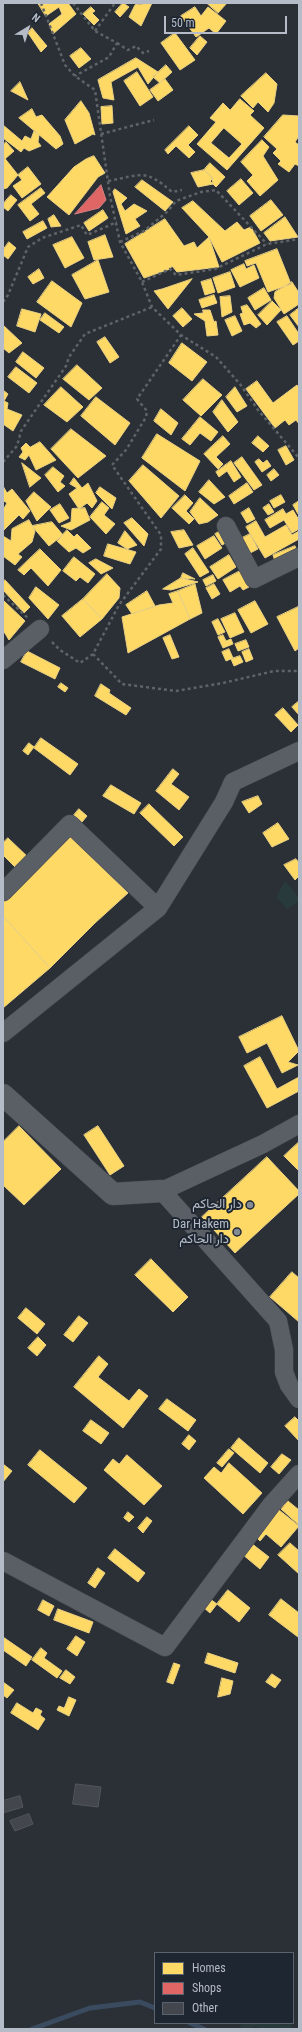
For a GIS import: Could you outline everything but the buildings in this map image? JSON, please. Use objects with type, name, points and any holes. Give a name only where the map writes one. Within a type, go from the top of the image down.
[{"type":"street","points":[[226,526],[254,579],[299,557]]},
{"type":"street","points":[[3,660],[40,629]]},
{"type":"street","points":[[3,1033],[158,908],[224,802],[232,782],[299,751]]},
{"type":"street","points":[[3,892],[70,824],[158,908]]},
{"type":"street","points":[[3,1094],[113,1194],[162,1191],[263,1144],[299,1124]]},
{"type":"street","points":[[162,1191],[278,1321],[284,1350],[284,1372],[289,1385],[299,1399]]},
{"type":"street","points":[[3,1561],[165,1647],[272,1504],[299,1474]]},
{"type":"path","points":[[41,3],[64,65],[75,76],[95,90],[108,181],[120,242],[142,282],[152,307],[181,335],[216,357],[240,384],[258,410],[299,458]]},
{"type":"path","points":[[73,3],[95,31],[128,50],[136,46],[143,53],[149,51]]},
{"type":"path","points":[[95,31],[115,3]]},
{"type":"path","points":[[75,76],[109,57],[117,43]]},
{"type":"path","points":[[102,134],[154,120]]},
{"type":"path","points":[[108,181],[142,174],[157,178],[172,192],[182,190]]},
{"type":"path","points":[[120,242],[144,231],[168,211],[176,201],[194,194],[216,190],[268,244]]},
{"type":"path","points":[[3,302],[8,295],[28,247],[42,238],[81,225],[87,235],[116,222]]},
{"type":"path","points":[[142,282],[170,269],[176,275],[215,269],[268,244],[299,239]]},
{"type":"path","points":[[3,462],[17,446],[21,431],[66,366],[69,357],[85,334],[152,307]]},
{"type":"path","points":[[3,596],[40,629],[60,650],[80,663],[93,654],[119,605],[161,549],[161,534],[112,465],[126,450],[146,417],[146,412],[137,399],[181,335]]},
{"type":"path","points":[[93,654],[122,684],[176,691],[223,683],[274,671],[299,671]]},
{"type":"shaded area","points":[[285,881],[299,898],[299,901],[287,909],[276,897]]},
{"type":"shaded area","points":[[241,2024],[292,2024],[291,2029],[262,2029],[254,2026],[254,2029],[240,2029]]},
{"type":"waterway","points":[[32,2029],[90,2008],[140,2002],[154,2008]]},
{"type":"waterway","points":[[192,2024],[204,2029]]},
{"type":"place","name":"دار الحاكم","points":[[250,1205]]},
{"type":"place","name":"Dar Hakem دار الحاكم","points":[[237,1232]]}]
